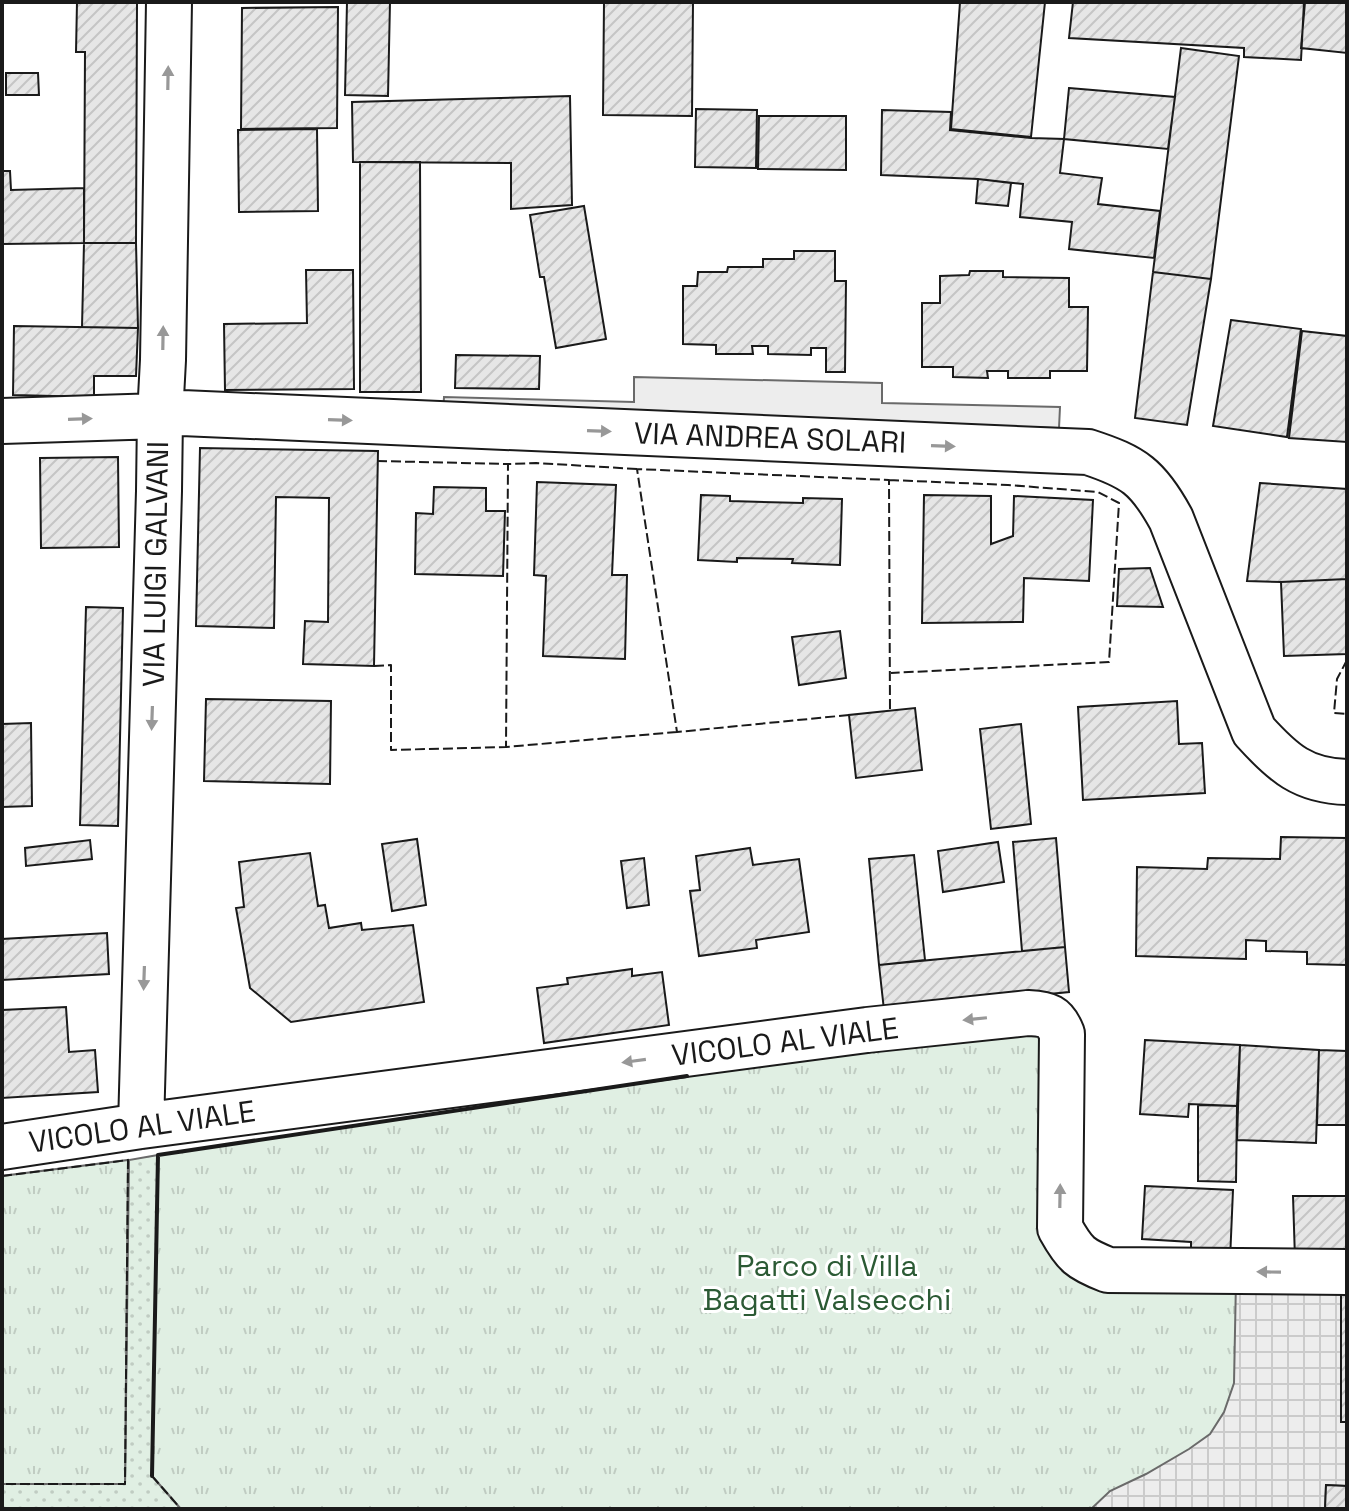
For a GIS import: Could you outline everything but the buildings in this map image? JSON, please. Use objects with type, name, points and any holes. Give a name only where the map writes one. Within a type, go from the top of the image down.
[{"type":"street","name":"VIA LUIGI GALVANI","points":[[141,1126],[159,507],[169,2]]},
{"type":"street","name":"VIA ANDREA SOLARI","points":[[2,421],[182,413],[1088,452],[1118,461],[1143,478],[1157,493],[1171,519],[1254,731],[1278,758],[1304,774],[1347,782]]},
{"type":"street","name":"VICOLO AL VIALE","points":[[2,1147],[867,1030],[1028,1013],[1044,1014],[1057,1021],[1062,1034],[1060,1228],[1085,1261],[1108,1270],[1347,1272]]},
{"type":"green space","name":"Parco di Villa Bagatti Valsecchi","points":[[1031,1025],[1046,1041],[1053,1248],[1236,1280],[1305,1509],[181,1509],[152,1476],[158,1155]]},
{"type":"green space","points":[[158,1155],[152,1476],[181,1509],[2,1509],[2,1484],[125,1484],[129,1160]]},
{"type":"green space","points":[[128,1160],[125,1484],[2,1484],[2,1176]]},
{"type":"shaded area","points":[[634,377],[882,383],[882,403],[1060,407],[1059,428],[443,413],[444,397],[634,402]]},
{"type":"shaded area","points":[[1236,1280],[1341,1282],[1341,1422],[1347,1422],[1347,1486],[1326,1485],[1325,1509],[1091,1509],[1110,1491],[1146,1474],[1210,1434],[1224,1412],[1234,1383]]},
{"type":"fence","points":[[377,461],[508,464]]},
{"type":"fence","points":[[637,469],[508,464],[506,747],[677,732]]},
{"type":"fence","points":[[849,715],[677,732],[637,469],[889,480],[890,710]]},
{"type":"fence","points":[[889,480],[1098,492],[1119,503],[1109,662],[891,673]]},
{"type":"fence","points":[[1347,660],[1337,679],[1334,713],[1347,714]]},
{"type":"fence","points":[[374,666],[391,665],[391,750],[506,747]]},
{"type":"fence","points":[[2,1176],[128,1160],[125,1484],[2,1484]]},
{"type":"fence","points":[[152,1476],[181,1509]]},
{"type":"wall","points":[[152,1476],[158,1155],[687,1076]]}]
